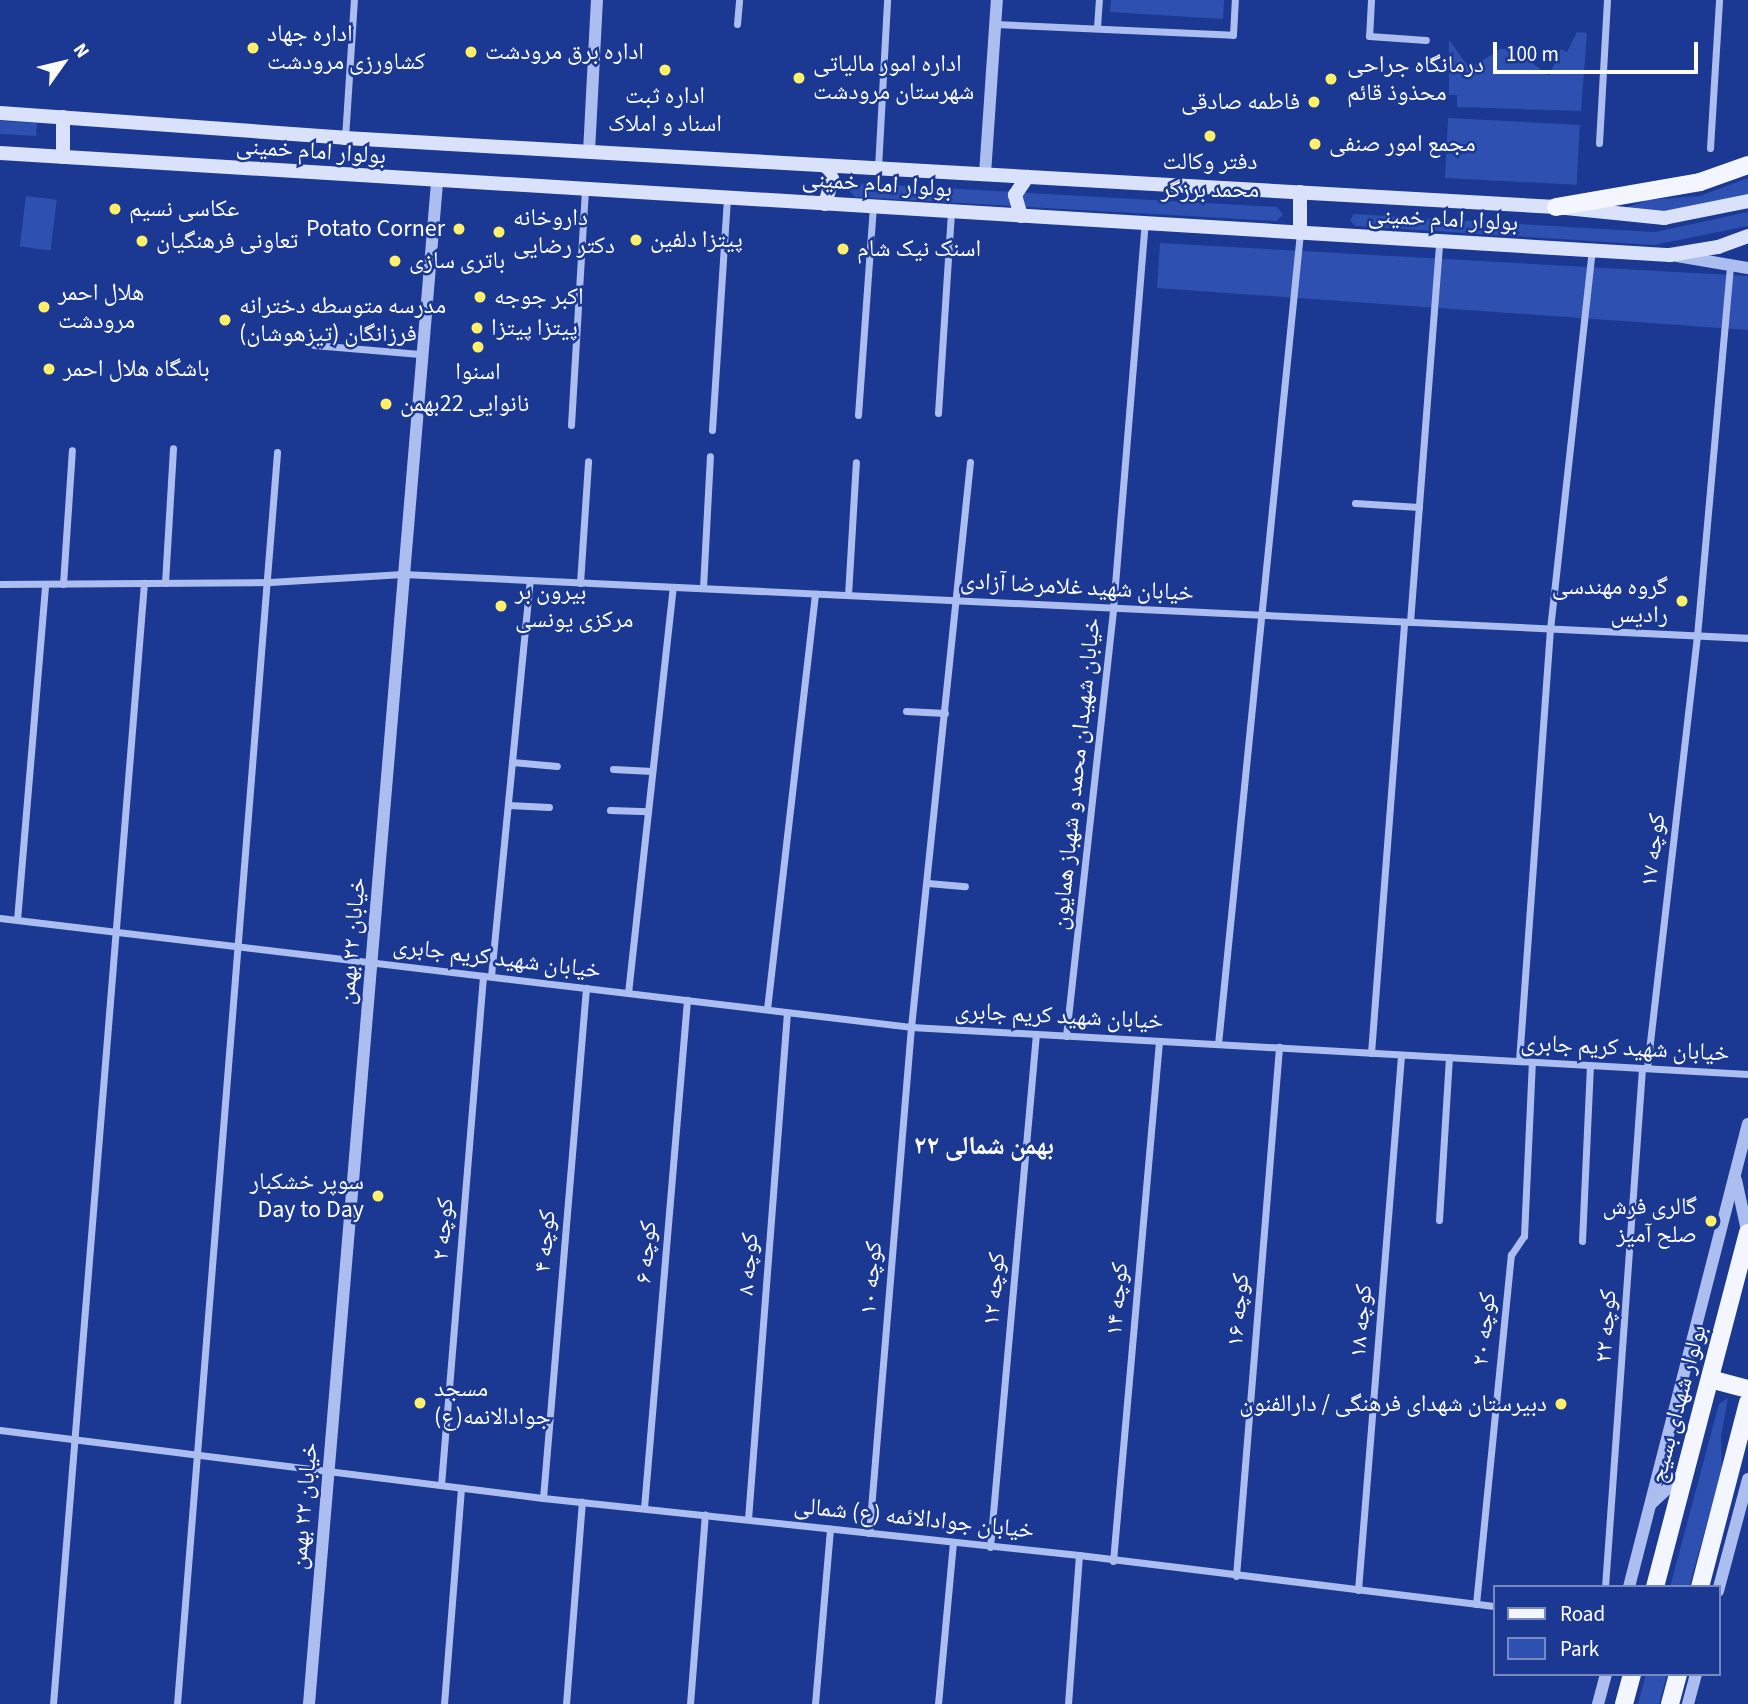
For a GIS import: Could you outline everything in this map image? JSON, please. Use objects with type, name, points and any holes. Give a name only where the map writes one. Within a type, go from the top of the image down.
[{"type":"main road","name":"بولوار امام خمینی","points":[[0,113],[345,138],[1556,207],[1664,218],[1748,201]]},
{"type":"main road","points":[[63,117],[63,157]]},
{"type":"main road","name":"بولوار امام خمینی","points":[[0,153],[437,183],[585,189],[1670,256],[1718,247],[1748,236]]},
{"type":"main road","points":[[1556,207],[1700,182],[1748,165]]},
{"type":"main road","points":[[825,204],[832,179],[827,166]]},
{"type":"main road","points":[[1021,216],[1015,195],[1027,177]]},
{"type":"main road","points":[[1300,192],[1300,233]]},
{"type":"main road","name":"بولوار شهدای بسیج","points":[[1656,1585],[1748,1234]]},
{"type":"main road","points":[[1710,1379],[1748,1389]]},
{"type":"main road","points":[[1701,1585],[1748,1403]]},
{"type":"main road","points":[[1624,1704],[1631,1676]]},
{"type":"main road","points":[[1670,1704],[1677,1676]]},
{"type":"street","points":[[345,138],[354,0]]},
{"type":"street","points":[[589,152],[597,0]]},
{"type":"street","points":[[737,24],[739,0]]},
{"type":"street","points":[[878,168],[887,0]]},
{"type":"street","points":[[985,174],[997,0]]},
{"type":"street","points":[[1097,27],[1099,0]]},
{"type":"street","points":[[995,24],[1233,35],[1235,0]]},
{"type":"street","points":[[1371,0],[1369,36],[1426,40]]},
{"type":"street","points":[[1599,143],[1607,0]]},
{"type":"street","points":[[1710,149],[1720,0]]},
{"type":"street","name":"خیابان ۲۲ بهمن","points":[[309,1704],[420,354],[437,183]]},
{"type":"street","points":[[571,425],[585,189]]},
{"type":"street","points":[[712,430],[727,198]]},
{"type":"street","points":[[858,415],[873,207]]},
{"type":"street","points":[[938,413],[951,212]]},
{"type":"street","name":"خیابان شهیدان محمد و شهباز همایون","points":[[1066,1036],[1114,608],[1145,223]]},
{"type":"street","points":[[1218,1044],[1265,615],[1300,233]]},
{"type":"street","points":[[1371,1053],[1419,507],[1439,242]]},
{"type":"street","points":[[1519,1061],[1550,629],[1592,251]]},
{"type":"street","points":[[1670,256],[1748,268]]},
{"type":"street","points":[[1697,636],[1730,264]]},
{"type":"street","points":[[314,345],[420,354]]},
{"type":"street","points":[[165,583],[173,448]]},
{"type":"street","points":[[63,584],[72,450]]},
{"type":"street","points":[[177,1704],[270,582],[277,452]]},
{"type":"street","points":[[703,588],[710,456]]},
{"type":"street","points":[[580,583],[588,461]]},
{"type":"street","points":[[848,595],[856,462]]},
{"type":"street","name":"کوچه ۱۰","points":[[869,1533],[911,1027],[958,600],[970,463]]},
{"type":"street","points":[[1355,503],[1419,507]]},
{"type":"street","name":"خیابان شهید غلامرضا آزادی","points":[[0,584],[270,582],[404,574],[1748,638]]},
{"type":"street","name":"کوچه ۲","points":[[442,1485],[487,976],[508,805],[530,580]]},
{"type":"street","points":[[53,1704],[144,583]]},
{"type":"street","points":[[17,920],[45,584]]},
{"type":"street","points":[[628,993],[673,587]]},
{"type":"street","points":[[767,1009],[816,594]]},
{"type":"street","name":"کوچه ۱۷","points":[[1645,1068],[1697,636]]},
{"type":"street","points":[[906,711],[945,713]]},
{"type":"street","points":[[512,762],[558,766]]},
{"type":"street","points":[[613,769],[652,771]]},
{"type":"street","points":[[508,805],[549,807]]},
{"type":"street","points":[[610,810],[648,811]]},
{"type":"street","points":[[928,883],[965,886]]},
{"type":"street","name":"خیابان شهید کریم جابری","points":[[0,918],[911,1027],[1748,1074]]},
{"type":"street","name":"کوچه ۴","points":[[542,1498],[586,988]]},
{"type":"street","name":"کوچه ۶","points":[[644,1508],[687,1000]]},
{"type":"street","name":"کوچه ۸","points":[[748,1519],[787,1012]]},
{"type":"street","name":"کوچه ۱۲","points":[[990,1547],[1036,1034]]},
{"type":"street","name":"کوچه ۱۴","points":[[1113,1561],[1159,1041]]},
{"type":"street","name":"کوچه ۱۶","points":[[1236,1576],[1279,1047]]},
{"type":"street","name":"کوچه ۱۸","points":[[1358,1590],[1401,1055]]},
{"type":"street","points":[[1439,1220],[1449,1057]]},
{"type":"street","name":"کوچه ۲۰","points":[[1476,1604],[1511,1255],[1524,1236],[1532,1062]]},
{"type":"street","points":[[1582,1241],[1590,1065]]},
{"type":"street","name":"کوچه ۲۲","points":[[1605,1585],[1645,1068]]},
{"type":"street","points":[[1630,1585],[1748,1124]]},
{"type":"street","points":[[1735,1176],[1748,1234]]},
{"type":"street","name":"خیابان جوادالائمه (ع) شمالی","points":[[0,1430],[542,1498],[1079,1555],[1492,1606]]},
{"type":"street","points":[[1651,1504],[1687,1471]]},
{"type":"street","points":[[1720,1585],[1748,1479]]},
{"type":"street","points":[[444,1704],[461,1488]]},
{"type":"street","points":[[566,1704],[582,1502]]},
{"type":"street","points":[[690,1704],[705,1515]]},
{"type":"street","points":[[815,1704],[830,1529]]},
{"type":"street","points":[[938,1704],[953,1543]]},
{"type":"street","points":[[1068,1704],[1079,1555]]},
{"type":"street","points":[[1598,1704],[1605,1676]]},
{"type":"street","points":[[1688,1704],[1695,1676]]},
{"type":"green space","points":[[1111,0],[1224,0],[1223,19],[1110,12]]},
{"type":"green space","points":[[1577,32],[1587,33],[1581,111],[1457,107],[1457,95],[1449,95],[1449,40],[1470,69],[1500,49],[1521,48],[1535,55],[1530,61],[1549,76],[1561,49],[1567,52]]},
{"type":"green space","points":[[1448,118],[1580,125],[1577,185],[1445,178]]},
{"type":"green space","points":[[0,121],[37,123],[36,136],[0,134]]},
{"type":"green space","points":[[1748,178],[1748,198],[1675,214],[1613,213],[1647,200],[1700,196]]},
{"type":"green space","points":[[853,183],[1277,207],[1283,214],[1277,221],[855,197],[849,190]]},
{"type":"green space","points":[[26,196],[57,200],[51,250],[20,247]]},
{"type":"green space","points":[[1748,212],[1748,226],[1654,245],[1355,226],[1350,220],[1354,214],[1655,232]]},
{"type":"green space","points":[[1160,243],[1748,276],[1748,330],[1157,288]]},
{"type":"green space","points":[[1728,1398],[1721,1436],[1722,1469],[1690,1585],[1671,1585],[1719,1404]]},
{"type":"green space","points":[[1645,1676],[1666,1676],[1659,1704],[1638,1704]]},
{"type":"place","name":"اداره جهاد کشاورزی مرودشت","points":[[253,48]]},
{"type":"place","name":"اداره برق مرودشت","points":[[471,52]]},
{"type":"place","name":"اداره ثبت اسناد و املاک","points":[[665,70]]},
{"type":"place","name":"اداره امور مالیاتی شهرستان مرودشت","points":[[799,78]]},
{"type":"place","name":"درمانگاه جراحی محذوذ قائم","points":[[1331,79]]},
{"type":"place","name":"فاطمه صادقی","points":[[1314,102]]},
{"type":"place","name":"دفتر وکالت محمد برزگر","points":[[1210,136]]},
{"type":"place","name":"مجمع امور صنفی","points":[[1315,144]]},
{"type":"place","name":"عکاسی نسیم","points":[[115,209]]},
{"type":"place","name":"Potato Corner","points":[[459,229]]},
{"type":"place","name":"داروخانه دکتر رضایی","points":[[499,232]]},
{"type":"place","name":"پیتزا دلفین","points":[[636,240]]},
{"type":"place","name":"تعاونی فرهنگیان","points":[[142,241]]},
{"type":"place","name":"اسنک نیک شام","points":[[843,249]]},
{"type":"place","name":"باتری سازی","points":[[395,261]]},
{"type":"place","name":"اکبر جوجه","points":[[480,297]]},
{"type":"place","name":"هلال احمر مرودشت","points":[[44,307]]},
{"type":"place","name":"مدرسه متوسطه دخترانه فرزانگان (تیزهوشان)","points":[[225,320]]},
{"type":"place","name":"پیتزا پیتزا","points":[[477,328]]},
{"type":"place","name":"اسنوا","points":[[478,347]]},
{"type":"place","name":"باشگاه هلال احمر","points":[[49,369]]},
{"type":"place","name":"نانوایی 22بهمن","points":[[386,404]]},
{"type":"place","name":"گروه مهندسی رادیس","points":[[1682,601]]},
{"type":"place","name":"بیرون بر مرکزی یونسی","points":[[501,606]]},
{"type":"place","name":"سوپر خشکبار Day to Day","points":[[378,1196]]},
{"type":"place","name":"گالری فرش صلح آمیز","points":[[1711,1221]]},
{"type":"place","name":"مسجد جوادالانمه(ع)","points":[[420,1403]]},
{"type":"place","name":"دبیرستان شهدای فرهنگی / دارالفنون","points":[[1561,1404]]},
{"type":"district","name":"۲۲ بهمن شمالی","points":[[984,1146]]}]
